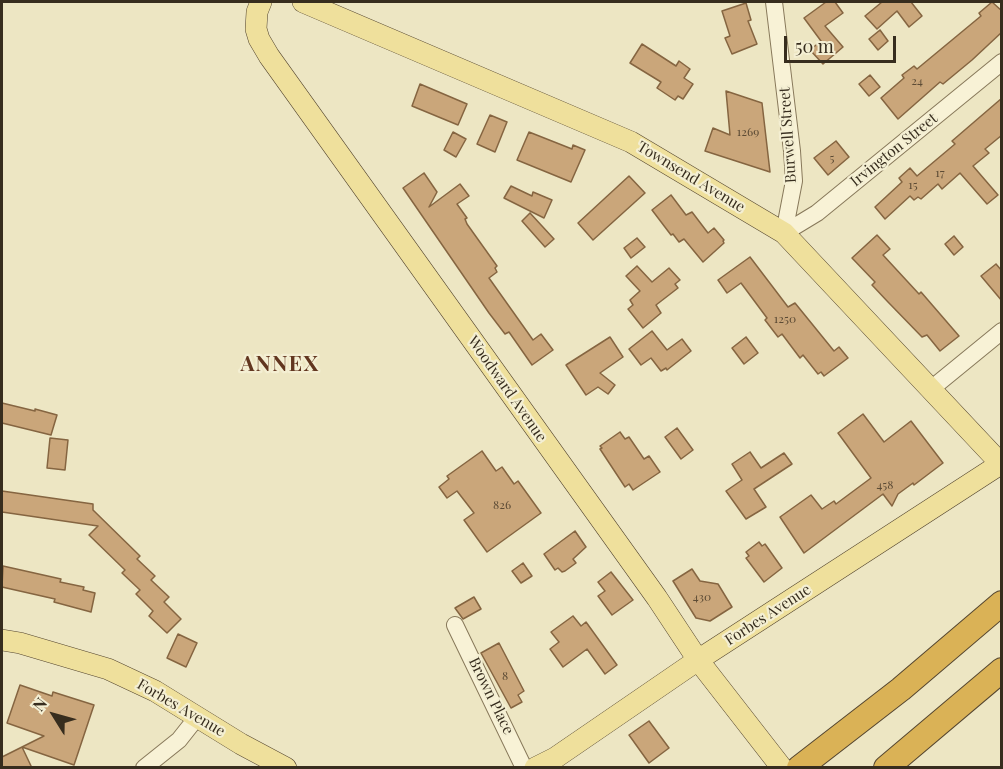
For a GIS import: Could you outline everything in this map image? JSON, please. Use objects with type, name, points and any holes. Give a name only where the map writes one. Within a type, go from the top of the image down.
[{"type":"highway","points":[[799,768],[910,682],[1002,603]]},
{"type":"highway","points":[[886,768],[1002,670]]},
{"type":"main road","name":"Woodward Avenue","points":[[261,2],[257,12],[256,29],[269,56],[699,660],[782,768]]},
{"type":"main road","name":"Townsend Avenue","points":[[303,2],[631,142],[784,233],[1001,464]]},
{"type":"main road","name":"Forbes Avenue","points":[[535,768],[555,758],[699,660],[1001,464]]},
{"type":"main road","name":"Forbes Avenue","points":[[2,640],[20,643],[108,669],[155,691],[241,744],[286,768]]},
{"type":"street","name":"Burwell Street","points":[[774,2],[794,181],[784,233]]},
{"type":"street","name":"Irvington Street","points":[[784,233],[817,213],[1002,62]]},
{"type":"street","points":[[931,389],[1002,331]]},
{"type":"street","name":"Brown Place","points":[[455,625],[525,768]]},
{"type":"street","points":[[144,768],[178,740],[198,717]]},
{"type":"building","points":[[826,2],[835,2],[843,13],[825,26],[843,47],[823,64],[810,50],[821,41],[804,18]]},
{"type":"building","points":[[882,2],[911,2],[922,16],[909,27],[897,11],[877,29],[865,16]]},
{"type":"building","points":[[992,2],[1002,11],[1002,32],[972,60],[943,84],[940,82],[898,119],[881,98],[904,78],[902,75],[914,66],[917,69],[981,16],[979,13]]},
{"type":"building","points":[[746,3],[751,20],[748,21],[757,44],[732,54],[725,38],[730,36],[722,11]]},
{"type":"building","points":[[880,30],[888,41],[878,50],[869,39]]},
{"type":"building","points":[[642,44],[676,66],[679,61],[690,69],[684,78],[693,84],[683,99],[678,96],[675,100],[657,88],[661,82],[630,63]]},
{"type":"building","points":[[870,75],[880,87],[869,96],[859,84]]},
{"type":"building","points":[[420,84],[467,104],[458,125],[412,106]]},
{"type":"building","points":[[726,91],[762,103],[770,172],[705,151],[713,128],[730,135]]},
{"type":"building","points":[[1002,98],[1002,135],[985,149],[989,153],[973,166],[998,195],[987,204],[960,173],[942,189],[938,184],[921,199],[918,197],[914,200],[910,196],[885,219],[875,207],[902,182],[899,178],[910,168],[917,176],[955,144],[952,141]]},
{"type":"building","points":[[490,115],[507,122],[495,152],[477,144]]},
{"type":"building","points":[[453,132],[466,139],[456,157],[444,150]]},
{"type":"building","points":[[529,132],[572,149],[573,145],[585,150],[571,182],[517,160]]},
{"type":"building","points":[[836,141],[849,157],[828,175],[814,158]]},
{"type":"building","points":[[424,173],[437,192],[429,207],[460,184],[469,196],[457,204],[467,218],[465,219],[467,224],[497,266],[495,268],[497,272],[489,278],[533,340],[541,334],[553,350],[532,365],[509,332],[505,334],[489,313],[403,188]]},
{"type":"building","points":[[629,176],[645,193],[593,240],[578,223]]},
{"type":"building","points":[[511,186],[532,196],[533,192],[552,200],[544,218],[504,198]]},
{"type":"building","points":[[671,195],[686,215],[692,212],[708,233],[714,228],[724,240],[724,243],[703,262],[684,239],[679,242],[673,234],[671,235],[652,210]]},
{"type":"building","points":[[530,213],[554,239],[545,247],[522,221]]},
{"type":"building","points":[[877,235],[890,249],[883,255],[919,294],[921,292],[959,336],[940,351],[927,335],[922,337],[888,302],[872,285],[875,282],[852,258]]},
{"type":"building","points":[[954,236],[963,247],[954,255],[945,244]]},
{"type":"building","points":[[637,238],[645,247],[631,258],[624,248]]},
{"type":"building","points":[[750,257],[788,307],[795,303],[834,351],[839,347],[848,358],[824,376],[821,372],[818,374],[803,355],[800,358],[782,334],[778,337],[741,283],[727,293],[718,280]]},
{"type":"building","points":[[996,264],[1002,271],[1002,301],[981,276]]},
{"type":"building","points":[[637,266],[652,282],[669,268],[680,280],[675,284],[678,288],[656,305],[661,313],[643,328],[628,309],[633,305],[630,300],[640,291],[626,276]]},
{"type":"building","points":[[652,331],[667,350],[682,339],[691,351],[667,370],[666,368],[661,371],[651,358],[641,365],[629,349]]},
{"type":"building","points":[[610,337],[623,357],[600,373],[615,385],[608,394],[598,387],[586,395],[566,365]]},
{"type":"building","points":[[746,337],[758,353],[744,364],[732,348]]},
{"type":"building","points":[[2,403],[57,415],[51,435],[2,423]]},
{"type":"building","points":[[863,414],[884,442],[911,421],[943,463],[898,494],[892,506],[883,494],[804,553],[780,517],[811,495],[822,509],[834,501],[836,504],[871,478],[838,433]]},
{"type":"building","points":[[677,428],[693,450],[681,459],[665,437]]},
{"type":"building","points":[[620,432],[625,439],[629,437],[644,459],[649,456],[660,472],[633,490],[629,484],[625,487],[600,449],[602,448],[600,446]]},
{"type":"building","points":[[50,438],[68,440],[65,470],[47,468]]},
{"type":"building","points":[[482,451],[496,471],[502,467],[514,484],[518,481],[541,513],[487,552],[464,520],[474,513],[457,491],[447,498],[439,487],[449,479],[447,476]]},
{"type":"building","points":[[750,452],[761,468],[784,453],[792,464],[754,489],[766,507],[746,519],[726,491],[742,480],[732,464]]},
{"type":"building","points":[[2,491],[93,504],[93,510],[140,556],[137,559],[155,576],[151,580],[169,597],[164,602],[181,619],[167,633],[149,616],[153,611],[136,594],[140,590],[122,573],[125,570],[89,535],[98,526],[2,512]]},
{"type":"building","points":[[575,531],[586,547],[573,559],[576,563],[562,572],[558,568],[555,570],[544,554]]},
{"type":"building","points":[[759,542],[762,546],[765,544],[782,568],[764,582],[746,558],[749,556],[746,552]]},
{"type":"building","points":[[523,563],[532,576],[521,583],[512,571]]},
{"type":"building","points":[[3,566],[61,579],[60,582],[84,587],[83,590],[95,593],[91,612],[54,602],[55,599],[2,587]]},
{"type":"building","points":[[692,569],[700,581],[718,584],[732,607],[710,621],[696,618],[673,581]]},
{"type":"building","points":[[611,572],[633,600],[612,615],[598,596],[605,591],[598,582]]},
{"type":"building","points":[[474,597],[481,609],[463,619],[455,608]]},
{"type":"building","points":[[573,616],[581,626],[586,622],[617,665],[605,674],[587,649],[563,667],[550,649],[559,642],[551,632]]},
{"type":"building","points":[[178,634],[197,643],[186,667],[167,658]]},
{"type":"building","points":[[499,643],[524,691],[518,695],[522,702],[511,708],[481,653]]},
{"type":"building","points":[[20,685],[52,696],[53,692],[94,705],[74,765],[22,747],[44,736],[7,723]]},
{"type":"building","points":[[649,721],[669,748],[649,763],[629,735]]},
{"type":"building","points":[[22,747],[32,768],[2,768],[2,757]]},
{"type":"district","name":"ANNEX","points":[[280,364]]}]
